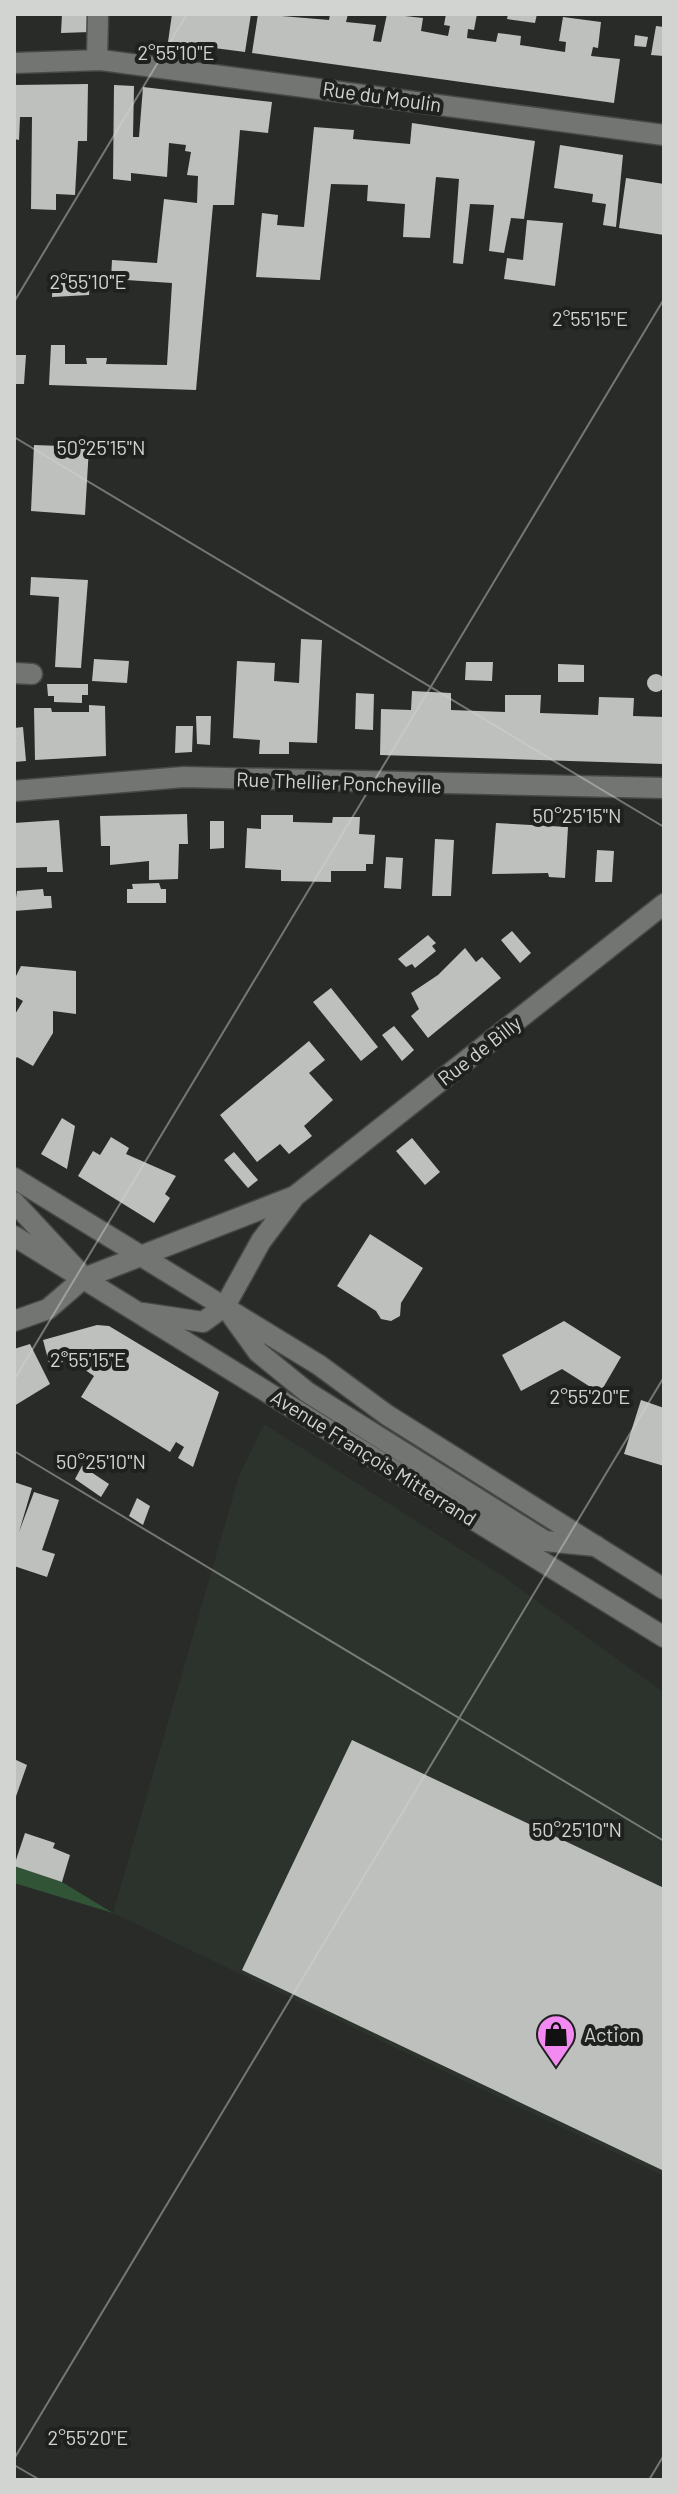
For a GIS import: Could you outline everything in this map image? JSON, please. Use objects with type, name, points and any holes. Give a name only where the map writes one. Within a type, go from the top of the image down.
[{"type":"street","points":[[98,14],[99,60]]},
{"type":"street","name":"Rue du Moulin","points":[[14,63],[99,60],[664,135]]},
{"type":"street","name":"Rue Thellier Poncheville","points":[[14,791],[184,777],[664,788]]},
{"type":"street","name":"Rue de Billy","points":[[225,1306],[261,1241],[295,1196],[664,904]]},
{"type":"street","points":[[14,1178],[138,1258],[225,1306],[319,1365],[387,1415],[664,1589]]},
{"type":"street","name":"Rue de Billy","points":[[84,1278],[295,1196]]},
{"type":"street","points":[[14,1202],[84,1278],[48,1309],[14,1321]]},
{"type":"street","name":"Avenue François Mitterrand","points":[[14,1236],[664,1637]]},
{"type":"street","points":[[143,1313],[203,1322],[225,1306]]},
{"type":"street","points":[[225,1306],[258,1352],[299,1387],[545,1541],[596,1546]]},
{"type":"shaded area","points":[[264,1424],[501,1575],[664,1693],[664,2176],[113,1913],[239,1476]]},
{"type":"green space","points":[[14,1866],[62,1882],[113,1913],[14,1883]]},
{"type":"building","points":[[62,14],[90,14],[90,32],[61,33]]},
{"type":"building","points":[[172,14],[251,14],[245,52],[168,42]]},
{"type":"building","points":[[258,14],[329,20],[330,14],[348,14],[346,22],[376,25],[373,41],[381,42],[387,14],[423,18],[421,31],[448,36],[450,26],[444,25],[446,14],[477,14],[474,30],[468,29],[467,38],[496,42],[498,33],[521,36],[520,45],[565,52],[566,42],[559,41],[563,17],[601,22],[598,48],[593,47],[591,56],[620,59],[614,103],[252,53]]},
{"type":"building","points":[[508,14],[537,14],[535,23],[507,19]]},
{"type":"building","points":[[656,26],[664,27],[664,56],[651,55]]},
{"type":"building","points":[[635,35],[648,37],[646,47],[634,46]]},
{"type":"building","points":[[88,84],[87,141],[78,141],[75,195],[56,194],[56,210],[31,209],[32,117],[20,117],[19,140],[14,139],[14,85]]},
{"type":"building","points":[[114,85],[134,86],[133,137],[139,137],[143,87],[272,102],[268,133],[240,130],[234,205],[213,205],[196,390],[49,385],[51,345],[65,345],[65,364],[87,364],[86,358],[107,358],[106,364],[167,365],[172,283],[111,279],[112,260],[157,263],[164,199],[197,203],[198,176],[187,175],[191,152],[185,151],[186,145],[169,143],[167,177],[131,173],[131,181],[113,179]]},
{"type":"building","points":[[412,123],[535,141],[524,219],[511,218],[504,253],[489,251],[494,205],[470,204],[463,264],[453,263],[459,179],[436,177],[430,238],[403,237],[405,204],[367,201],[368,185],[331,184],[320,280],[256,277],[262,213],[278,215],[277,225],[304,227],[314,127],[354,130],[353,139],[410,144]]},
{"type":"building","points":[[560,145],[623,155],[616,227],[603,225],[606,204],[592,202],[593,194],[554,188]]},
{"type":"building","points":[[626,178],[664,184],[664,235],[619,228]]},
{"type":"building","points":[[527,220],[563,223],[555,286],[504,279],[507,258],[523,260]]},
{"type":"building","points":[[90,277],[89,295],[52,297],[53,278]]},
{"type":"building","points":[[14,355],[26,355],[24,384],[14,384]]},
{"type":"building","points":[[34,445],[89,447],[85,515],[31,511]]},
{"type":"building","points":[[31,577],[88,580],[81,668],[55,667],[59,597],[30,595]]},
{"type":"building","points":[[301,639],[322,640],[317,743],[289,742],[289,754],[259,754],[260,740],[233,738],[237,661],[275,663],[274,681],[299,683]]},
{"type":"building","points":[[94,659],[129,661],[127,683],[92,681]]},
{"type":"building","points":[[466,662],[493,662],[492,681],[465,680]]},
{"type":"building","points":[[558,664],[584,665],[584,682],[558,682]]},
{"type":"building","points":[[652,674],[660,674],[665,683],[663,690],[652,692],[647,687],[647,679]]},
{"type":"building","points":[[47,684],[88,684],[88,695],[82,695],[82,703],[54,702],[54,696],[48,696]]},
{"type":"building","points":[[412,691],[451,693],[451,710],[505,712],[505,695],[541,695],[540,713],[598,715],[599,697],[634,698],[633,716],[664,717],[664,764],[380,755],[381,709],[411,710]]},
{"type":"building","points":[[356,693],[374,694],[373,730],[355,729]]},
{"type":"building","points":[[89,705],[105,706],[106,756],[35,760],[34,708],[51,708],[52,712],[89,712]]},
{"type":"building","points":[[196,716],[211,716],[210,745],[197,744]]},
{"type":"building","points":[[176,726],[193,726],[192,752],[175,753]]},
{"type":"building","points":[[23,727],[26,761],[14,762],[14,728]]},
{"type":"building","points":[[187,814],[188,844],[179,844],[178,879],[149,880],[149,861],[110,865],[110,846],[101,846],[100,816]]},
{"type":"building","points":[[261,815],[293,815],[293,822],[332,823],[333,817],[360,817],[359,834],[375,835],[373,864],[366,864],[366,871],[331,871],[331,882],[281,881],[281,870],[245,868],[247,828],[261,829]]},
{"type":"building","points":[[59,820],[63,872],[47,872],[47,867],[14,868],[14,823]]},
{"type":"building","points":[[210,821],[224,821],[224,848],[210,849]]},
{"type":"building","points":[[496,823],[568,827],[565,878],[549,877],[548,873],[492,874]]},
{"type":"building","points":[[435,839],[454,840],[451,896],[432,896]]},
{"type":"building","points":[[597,850],[614,851],[612,882],[595,882]]},
{"type":"building","points":[[386,857],[403,858],[401,889],[384,888]]},
{"type":"building","points":[[159,883],[161,889],[166,889],[166,903],[127,903],[127,889],[133,889],[132,884]]},
{"type":"building","points":[[43,889],[44,896],[51,896],[52,908],[14,911],[17,891]]},
{"type":"building","points":[[512,931],[531,953],[520,963],[501,940]]},
{"type":"building","points":[[428,935],[436,943],[432,946],[436,951],[415,968],[412,964],[406,967],[398,959]]},
{"type":"building","points":[[465,948],[476,962],[482,957],[501,978],[428,1038],[411,1016],[419,1009],[411,993],[438,975]]},
{"type":"building","points":[[21,966],[76,971],[76,1014],[53,1011],[53,1033],[33,1066],[17,1057],[14,1061],[14,1016],[23,1001],[14,996],[14,980]]},
{"type":"building","points":[[331,988],[378,1047],[361,1061],[313,1002]]},
{"type":"building","points":[[394,1026],[414,1050],[402,1061],[382,1035]]},
{"type":"building","points":[[309,1041],[325,1060],[309,1073],[333,1100],[304,1126],[312,1136],[289,1154],[280,1144],[257,1162],[220,1115]]},
{"type":"building","points":[[62,1118],[75,1126],[67,1169],[41,1154]]},
{"type":"building","points":[[111,1137],[129,1148],[126,1154],[176,1176],[165,1194],[170,1198],[154,1223],[78,1176],[93,1151],[100,1155]]},
{"type":"building","points":[[412,1138],[440,1172],[425,1185],[396,1151]]},
{"type":"building","points":[[234,1152],[258,1180],[248,1188],[224,1160]]},
{"type":"building","points":[[370,1234],[423,1268],[401,1303],[400,1316],[391,1321],[381,1319],[376,1311],[337,1286]]},
{"type":"building","points":[[564,1321],[621,1357],[600,1393],[562,1369],[521,1391],[502,1355]]},
{"type":"building","points":[[97,1325],[109,1326],[219,1392],[193,1467],[178,1458],[184,1447],[176,1442],[170,1452],[81,1397],[94,1376],[66,1357],[58,1368],[49,1363],[43,1340]]},
{"type":"building","points":[[30,1344],[50,1384],[14,1406],[14,1349]]},
{"type":"building","points":[[641,1400],[664,1408],[664,1466],[624,1454]]},
{"type":"building","points":[[82,1466],[109,1484],[101,1497],[75,1479]]},
{"type":"building","points":[[14,1482],[32,1488],[19,1532],[34,1492],[59,1500],[42,1550],[55,1554],[47,1577],[14,1566]]},
{"type":"building","points":[[137,1498],[150,1506],[143,1525],[129,1516]]},
{"type":"building","name":"Action","points":[[352,1740],[664,1888],[662,2170],[242,1970]]},
{"type":"building","points":[[14,1759],[27,1765],[14,1802]]},
{"type":"building","points":[[25,1833],[55,1843],[53,1848],[70,1855],[62,1882],[14,1866]]},
{"type":"place","name":"Action","points":[[556,2068]]}]
